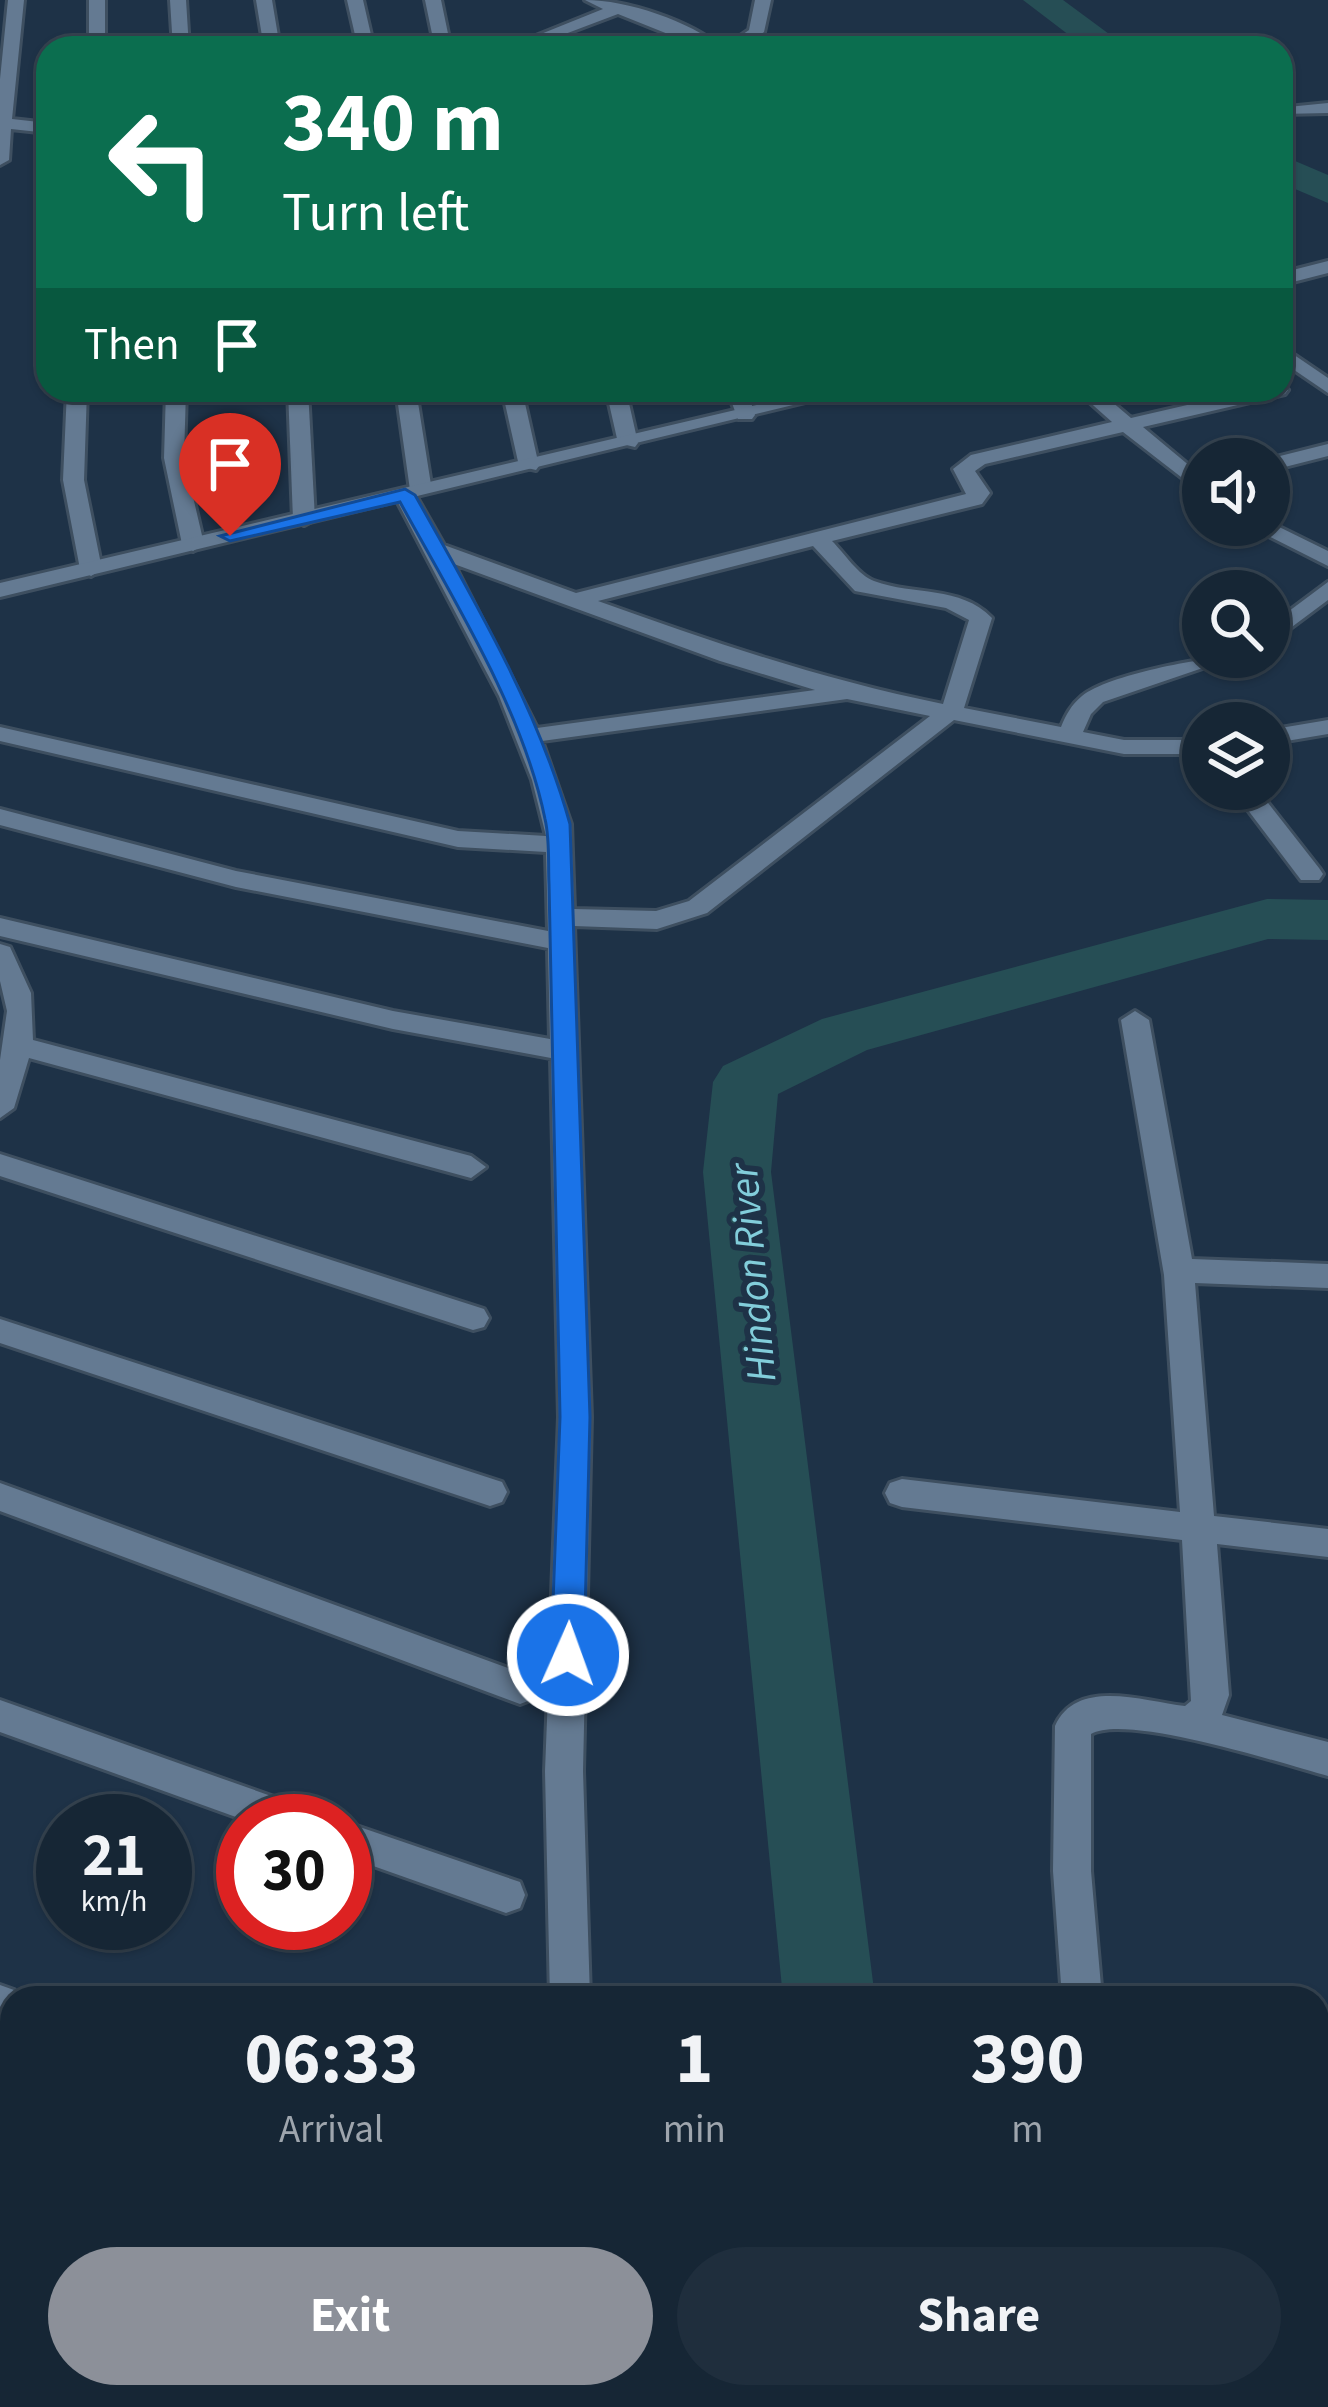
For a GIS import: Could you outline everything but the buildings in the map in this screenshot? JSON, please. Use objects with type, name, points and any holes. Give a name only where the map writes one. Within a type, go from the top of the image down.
[{"type":"street","points":[[0,160],[16,0]]},
{"type":"street","points":[[97,0],[97,36]]},
{"type":"street","points":[[178,0],[180,36]]},
{"type":"street","points":[[264,0],[270,36]]},
{"type":"street","points":[[355,0],[363,36]]},
{"type":"street","points":[[433,0],[440,36]]},
{"type":"street","points":[[593,0],[693,36]]},
{"type":"street","points":[[749,36],[755,32],[763,0]]},
{"type":"street","points":[[546,36],[617,9]]},
{"type":"street","points":[[1293,112],[1328,108]]},
{"type":"street","points":[[3,123],[36,127]]},
{"type":"street","points":[[1293,276],[1328,267]]},
{"type":"street","points":[[1293,360],[1325,382]]},
{"type":"street","points":[[1293,388],[1325,382]]},
{"type":"street","points":[[76,402],[70,468],[79,531],[91,569]]},
{"type":"street","points":[[176,402],[174,458],[193,544]]},
{"type":"street","points":[[299,402],[304,519]]},
{"type":"street","points":[[407,402],[413,493],[435,549],[529,736],[558,824],[575,1417],[564,1771],[570,1986]]},
{"type":"street","points":[[515,402],[529,466]]},
{"type":"street","points":[[619,402],[628,442]]},
{"type":"street","points":[[741,402],[745,415]]},
{"type":"street","points":[[0,590],[796,402]]},
{"type":"street","points":[[1100,402],[1182,470]]},
{"type":"street","points":[[574,600],[974,499],[980,494],[963,470],[978,459],[1229,402]]},
{"type":"street","points":[[1290,460],[1328,450]]},
{"type":"street","points":[[0,817],[236,879],[561,929],[657,920],[698,907],[956,704],[981,618],[953,602],[863,586],[817,538]]},
{"type":"street","points":[[1290,541],[1328,559]]},
{"type":"street","points":[[435,549],[728,656],[852,693],[1124,747],[1182,747]]},
{"type":"street","points":[[1290,620],[1328,589]]},
{"type":"street","points":[[1070,735],[1080,711],[1096,697],[1182,670]]},
{"type":"street","points":[[529,736],[852,693]]},
{"type":"street","points":[[1290,733],[1328,727]]},
{"type":"street","points":[[0,734],[458,839],[558,845]]},
{"type":"street","points":[[1260,810],[1310,874]]},
{"type":"street","points":[[0,927],[393,1020],[563,1051]]},
{"type":"street","points":[[0,953],[15,977],[23,1007],[19,1046],[0,1108]]},
{"type":"street","points":[[1135,1020],[1179,1275],[1211,1695],[1206,1711],[1191,1723]]},
{"type":"street","points":[[19,1046],[471,1167]]},
{"type":"street","points":[[0,1166],[473,1318]]},
{"type":"street","points":[[1179,1275],[1191,1271],[1328,1276]]},
{"type":"street","points":[[0,1331],[490,1492]]},
{"type":"street","points":[[902,1493],[1328,1543]]},
{"type":"street","points":[[0,1497],[520,1688]]},
{"type":"street","points":[[1081,1986],[1072,1871],[1073,1726],[1105,1709],[1191,1723],[1328,1759]]},
{"type":"street","points":[[0,1716],[219,1794]]},
{"type":"street","points":[[372,1848],[506,1895]]},
{"type":"waterway","name":"Hindon River","points":[[1040,0],[1092,36]]},
{"type":"waterway","name":"Hindon River","points":[[1293,173],[1328,191]]},
{"type":"waterway","name":"Hindon River","points":[[828,1986],[737,1172],[746,1082],[845,1034],[1267,919],[1328,920]]},
{"type":"route","points":[[230,536],[405,495],[473,616],[542,763],[558,824],[560,884],[575,1417],[568,1655]]}]
